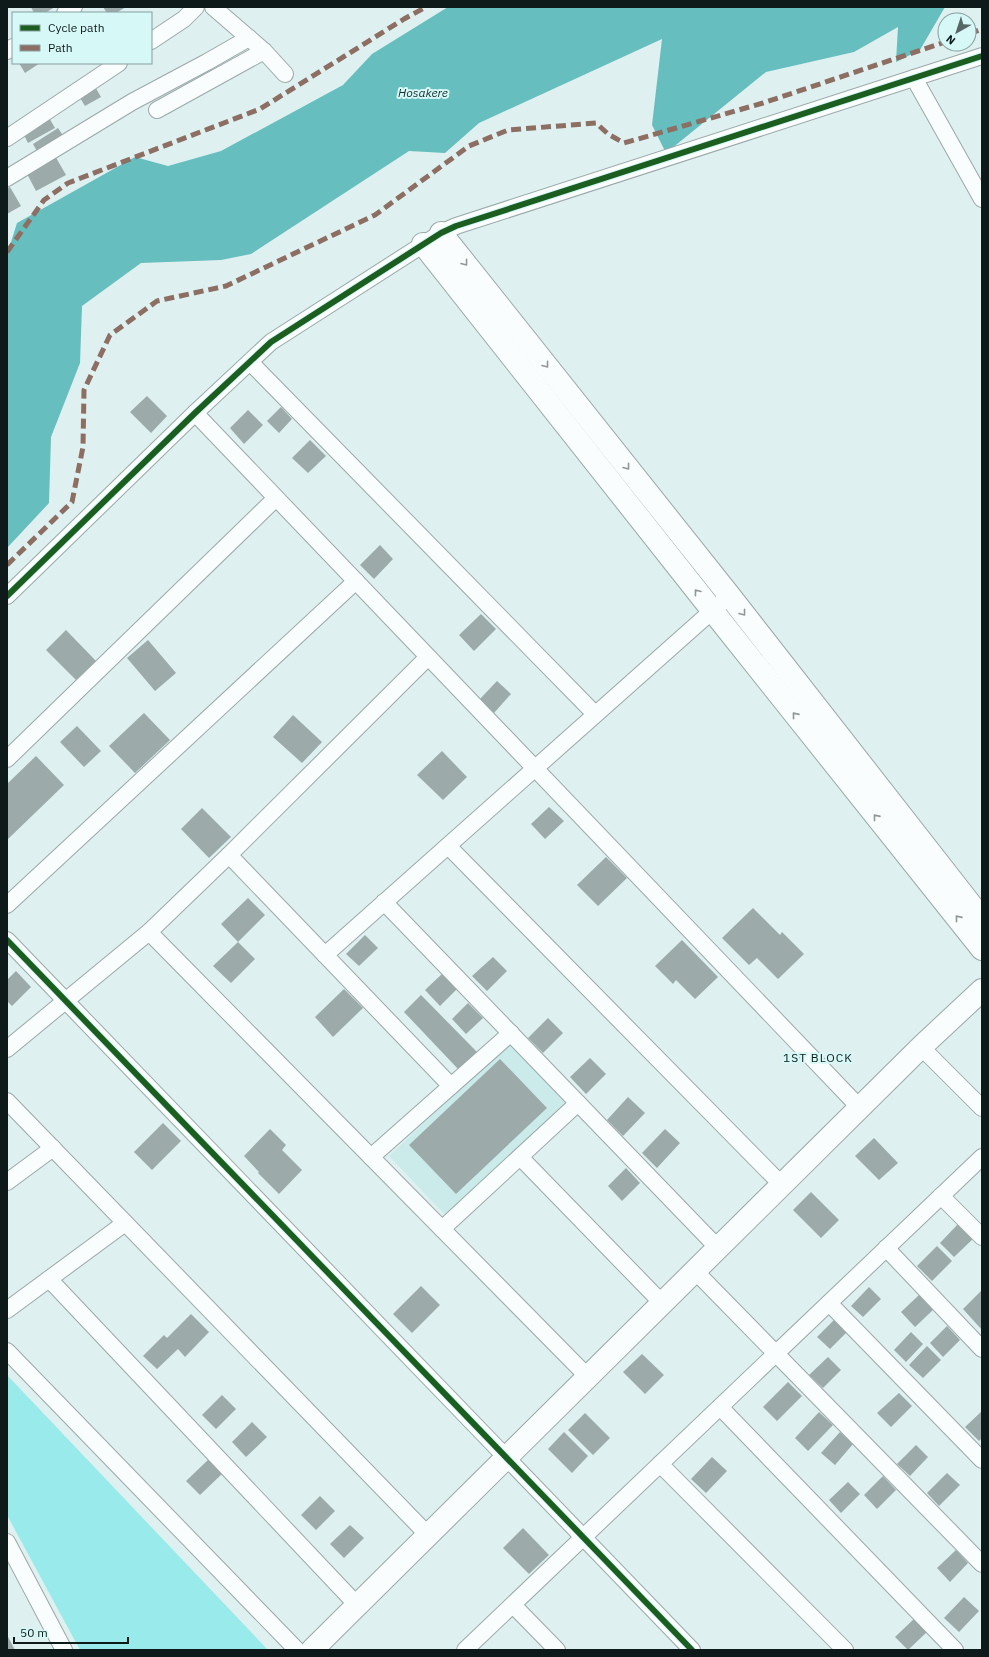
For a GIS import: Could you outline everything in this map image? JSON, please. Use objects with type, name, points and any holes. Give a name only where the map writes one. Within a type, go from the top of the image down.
[{"type":"street","points":[[152,40],[184,19],[196,7]]},
{"type":"street","points":[[213,7],[264,51],[285,74]]},
{"type":"street","points":[[7,178],[132,102],[249,38]]},
{"type":"street","points":[[157,110],[264,51]]},
{"type":"street","points":[[7,596],[195,413],[271,342],[432,238],[463,223],[982,56]]},
{"type":"street","points":[[7,138],[118,64]]},
{"type":"street","points":[[914,78],[982,199]]},
{"type":"street","points":[[432,238],[729,595],[982,919]]},
{"type":"street","points":[[432,238],[712,610],[982,949]]},
{"type":"street","points":[[250,362],[595,714]]},
{"type":"street","points":[[195,413],[860,1108]]},
{"type":"street","points":[[7,759],[276,498]]},
{"type":"street","points":[[7,905],[356,581]]},
{"type":"street","points":[[325,955],[729,595]]},
{"type":"street","points":[[7,1049],[149,932],[229,855],[428,657]]},
{"type":"street","points":[[448,846],[782,1185]]},
{"type":"street","points":[[229,855],[451,1086]]},
{"type":"street","points":[[384,902],[718,1248]]},
{"type":"street","points":[[149,932],[588,1377]]},
{"type":"street","points":[[7,940],[692,1650]]},
{"type":"street","points":[[312,1650],[921,1047],[982,990]]},
{"type":"street","points":[[372,1157],[511,1033]]},
{"type":"street","points":[[921,1047],[982,1108]]},
{"type":"street","points":[[7,1100],[428,1535]]},
{"type":"street","points":[[442,1229],[578,1103]]},
{"type":"street","points":[[7,1182],[53,1148]]},
{"type":"street","points":[[520,1157],[662,1303]]},
{"type":"street","points":[[465,1650],[982,1157]]},
{"type":"street","points":[[941,1196],[982,1237]]},
{"type":"street","points":[[7,1310],[126,1223]]},
{"type":"street","points":[[886,1248],[982,1349]]},
{"type":"street","points":[[695,1271],[982,1564]]},
{"type":"street","points":[[49,1279],[357,1605]]},
{"type":"street","points":[[829,1303],[982,1460]]},
{"type":"street","points":[[7,1351],[297,1650]]},
{"type":"street","points":[[720,1407],[954,1650]]},
{"type":"street","points":[[660,1464],[845,1650]]},
{"type":"street","points":[[7,1542],[64,1650]]},
{"type":"street","points":[[513,1605],[557,1650]]},
{"type":"shaded area","points":[[508,1043],[567,1105],[448,1218],[389,1156]]},
{"type":"shaded area","points":[[7,1375],[268,1650],[80,1650],[7,1515]]},
{"type":"water","name":"Hosakere","points":[[448,7],[945,7],[942,12],[937,12],[937,21],[920,50],[896,62],[898,27],[854,52],[766,72],[666,153],[652,125],[662,39],[479,123],[445,153],[409,151],[251,254],[221,260],[141,263],[82,306],[80,363],[51,437],[49,503],[7,548],[7,255],[17,223],[135,157],[168,166],[221,151],[343,85],[372,54]]},
{"type":"building","points":[[31,7],[55,7],[47,12],[34,12]]},
{"type":"building","points":[[103,7],[126,7],[118,12],[106,12]]},
{"type":"building","points":[[20,64],[38,64],[25,73]]},
{"type":"building","points":[[93,83],[101,97],[85,106],[77,93]]},
{"type":"building","points":[[48,116],[55,128],[28,143],[22,131]]},
{"type":"building","points":[[58,128],[64,137],[38,153],[33,144]]},
{"type":"building","points":[[54,154],[66,175],[36,191],[25,170]]},
{"type":"building","points":[[10,187],[21,206],[7,214],[7,188]]},
{"type":"building","points":[[147,396],[167,416],[151,433],[130,412]]},
{"type":"building","points":[[281,407],[292,419],[279,433],[267,421]]},
{"type":"building","points":[[248,410],[263,425],[244,444],[230,428]]},
{"type":"building","points":[[310,440],[326,456],[308,473],[292,458]]},
{"type":"building","points":[[380,545],[393,559],[374,579],[360,565]]},
{"type":"building","points":[[481,614],[496,629],[474,651],[459,635]]},
{"type":"building","points":[[66,630],[96,661],[76,680],[46,650]]},
{"type":"building","points":[[148,640],[176,673],[155,691],[127,658]]},
{"type":"building","points":[[497,681],[511,694],[494,713],[479,700]]},
{"type":"building","points":[[144,713],[170,740],[135,773],[109,746]]},
{"type":"building","points":[[293,715],[322,742],[302,763],[273,737]]},
{"type":"building","points":[[77,726],[101,751],[84,767],[60,742]]},
{"type":"building","points":[[442,751],[467,777],[443,800],[417,775]]},
{"type":"building","points":[[36,756],[64,785],[7,840],[7,784]]},
{"type":"building","points":[[549,807],[564,821],[545,839],[531,824]]},
{"type":"building","points":[[202,808],[231,837],[209,858],[181,829]]},
{"type":"building","points":[[606,857],[627,878],[598,906],[577,885]]},
{"type":"building","points":[[248,898],[265,915],[238,942],[221,924]]},
{"type":"building","points":[[753,908],[780,935],[782,932],[804,954],[778,979],[757,958],[749,965],[722,938]]},
{"type":"building","points":[[365,935],[378,948],[359,966],[346,954]]},
{"type":"building","points":[[682,940],[718,977],[695,999],[676,980],[673,984],[655,966]]},
{"type":"building","points":[[238,942],[255,959],[231,983],[213,966]]},
{"type":"building","points":[[493,957],[507,971],[487,991],[472,976]]},
{"type":"building","points":[[16,971],[31,987],[12,1006],[7,1001],[7,980]]},
{"type":"building","points":[[442,974],[457,989],[440,1006],[425,990]]},
{"type":"building","points":[[344,989],[363,1008],[333,1037],[315,1017]]},
{"type":"building","points":[[421,995],[477,1052],[459,1070],[404,1012]]},
{"type":"building","points":[[468,1003],[483,1018],[466,1034],[452,1019]]},
{"type":"building","points":[[548,1018],[563,1033],[543,1053],[528,1038]]},
{"type":"building","points":[[590,1058],[606,1074],[586,1094],[570,1077]]},
{"type":"building","points":[[500,1059],[547,1108],[456,1194],[409,1145]]},
{"type":"building","points":[[628,1097],[645,1113],[623,1136],[607,1120]]},
{"type":"building","points":[[163,1123],[181,1141],[152,1170],[134,1152]]},
{"type":"building","points":[[270,1129],[286,1145],[282,1150],[302,1170],[279,1194],[258,1173],[259,1172],[244,1156]]},
{"type":"building","points":[[665,1129],[680,1143],[657,1168],[642,1153]]},
{"type":"building","points":[[874,1138],[898,1163],[879,1180],[855,1156]]},
{"type":"building","points":[[626,1168],[640,1183],[622,1201],[608,1186]]},
{"type":"building","points":[[811,1192],[839,1220],[821,1238],[793,1210]]},
{"type":"building","points":[[959,1223],[974,1238],[954,1257],[940,1243]]},
{"type":"building","points":[[937,1246],[952,1261],[932,1281],[917,1266]]},
{"type":"building","points":[[421,1286],[440,1305],[412,1333],[393,1314]]},
{"type":"building","points":[[869,1287],[881,1299],[863,1317],[851,1306]]},
{"type":"building","points":[[981,1291],[982,1292],[982,1330],[963,1309]]},
{"type":"building","points":[[919,1295],[933,1310],[915,1327],[901,1312]]},
{"type":"building","points":[[191,1314],[209,1332],[185,1357],[178,1349],[157,1369],[143,1356],[164,1335],[167,1338]]},
{"type":"building","points":[[835,1319],[848,1331],[830,1349],[817,1337]]},
{"type":"building","points":[[947,1326],[960,1340],[943,1357],[930,1343]]},
{"type":"building","points":[[911,1332],[923,1344],[906,1362],[894,1350]]},
{"type":"building","points":[[927,1346],[941,1360],[923,1378],[909,1365]]},
{"type":"building","points":[[642,1354],[664,1375],[645,1394],[623,1372]]},
{"type":"building","points":[[828,1357],[841,1370],[823,1388],[809,1375]]},
{"type":"building","points":[[788,1382],[802,1396],[777,1421],[763,1407]]},
{"type":"building","points":[[899,1393],[912,1406],[891,1427],[877,1413]]},
{"type":"building","points":[[222,1395],[236,1409],[216,1429],[202,1415]]},
{"type":"building","points":[[982,1411],[982,1438],[979,1441],[965,1427]]},
{"type":"building","points":[[819,1412],[833,1425],[808,1451],[795,1438]]},
{"type":"building","points":[[585,1413],[610,1438],[593,1455],[568,1430]]},
{"type":"building","points":[[252,1422],[267,1437],[246,1457],[232,1442]]},
{"type":"building","points":[[564,1432],[588,1456],[572,1473],[548,1449]]},
{"type":"building","points":[[840,1432],[853,1444],[835,1465],[821,1453]]},
{"type":"building","points":[[916,1445],[928,1457],[910,1476],[897,1464]]},
{"type":"building","points":[[712,1457],[727,1471],[706,1493],[691,1479]]},
{"type":"building","points":[[210,1458],[224,1472],[200,1495],[186,1481]]},
{"type":"building","points":[[947,1473],[960,1485],[939,1506],[927,1493]]},
{"type":"building","points":[[883,1476],[896,1490],[877,1509],[864,1495]]},
{"type":"building","points":[[848,1482],[860,1494],[841,1513],[829,1500]]},
{"type":"building","points":[[320,1496],[335,1511],[316,1530],[301,1515]]},
{"type":"building","points":[[350,1525],[364,1538],[344,1558],[330,1544]]},
{"type":"building","points":[[523,1528],[549,1555],[529,1574],[503,1548]]},
{"type":"building","points":[[956,1550],[968,1563],[950,1582],[937,1568]]},
{"type":"building","points":[[964,1597],[979,1611],[959,1632],[944,1618]]},
{"type":"building","points":[[916,1617],[929,1630],[908,1650],[895,1637]]},
{"type":"building","points":[[7,1635],[15,1650],[7,1650]]},
{"type":"marked path","points":[[7,252],[44,200],[68,183],[260,109],[404,19],[426,7]]},
{"type":"marked path","points":[[977,31],[982,29]]},
{"type":"marked path","points":[[7,565],[72,502],[83,447],[84,390],[110,335],[157,301],[226,286],[375,215],[469,146],[508,130],[596,123],[608,134],[624,143],[763,103],[937,45]]},
{"type":"cycle path","points":[[7,596],[195,413],[271,342],[441,233],[456,226],[982,56]]},
{"type":"cycle path","points":[[7,940],[692,1650]]},
{"type":"district","name":"1ST BLOCK","points":[[818,1057]]}]
